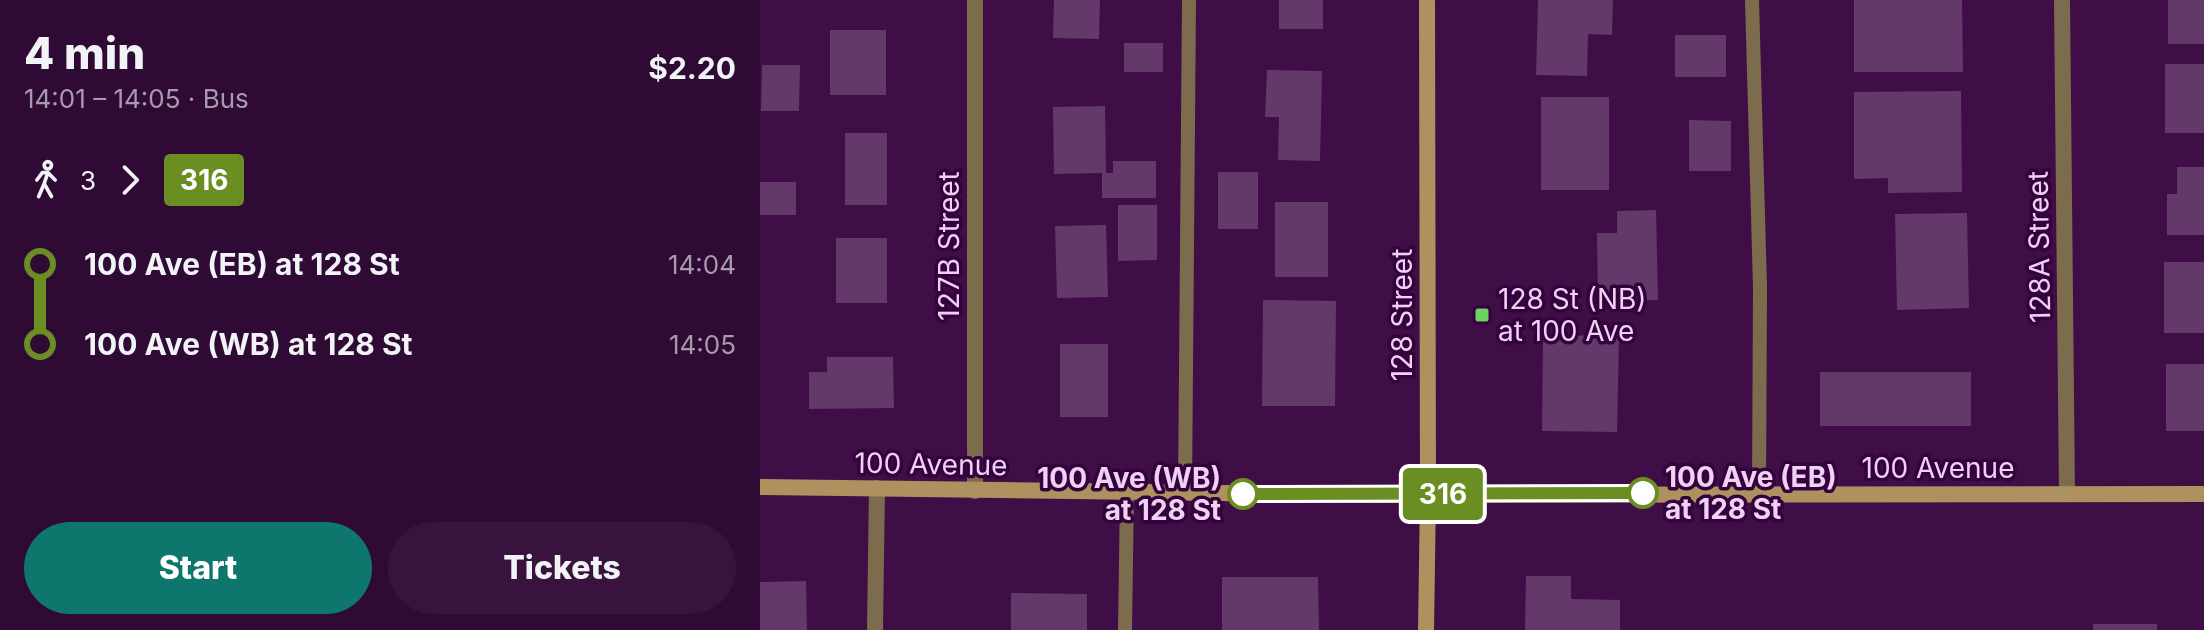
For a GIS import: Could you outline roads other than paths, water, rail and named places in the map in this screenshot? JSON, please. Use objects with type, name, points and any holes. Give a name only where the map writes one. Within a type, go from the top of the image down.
[{"type":"street","name":"127B Street","points":[[975,0],[975,491]]},
{"type":"street","name":"128 Street","points":[[1426,630],[1427,0]]},
{"type":"street","name":"128A Street","points":[[2062,0],[2067,494]]},
{"type":"street","name":"100 Avenue","points":[[760,487],[1127,493],[2204,494]]},
{"type":"street","points":[[875,630],[877,488]]},
{"type":"lane","points":[[1185,493],[1189,0]]},
{"type":"lane","points":[[1752,0],[1760,287],[1759,493]]},
{"type":"lane","points":[[1125,630],[1127,493]]},
{"type":"place","name":"128 St (NB) at 100 Ave","points":[[1482,315]]},
{"type":"place","name":"100 Ave (EB) at 128 St","points":[[1643,493]]},
{"type":"place","name":"100 Ave (WB) at 128 St","points":[[1243,494]]}]
